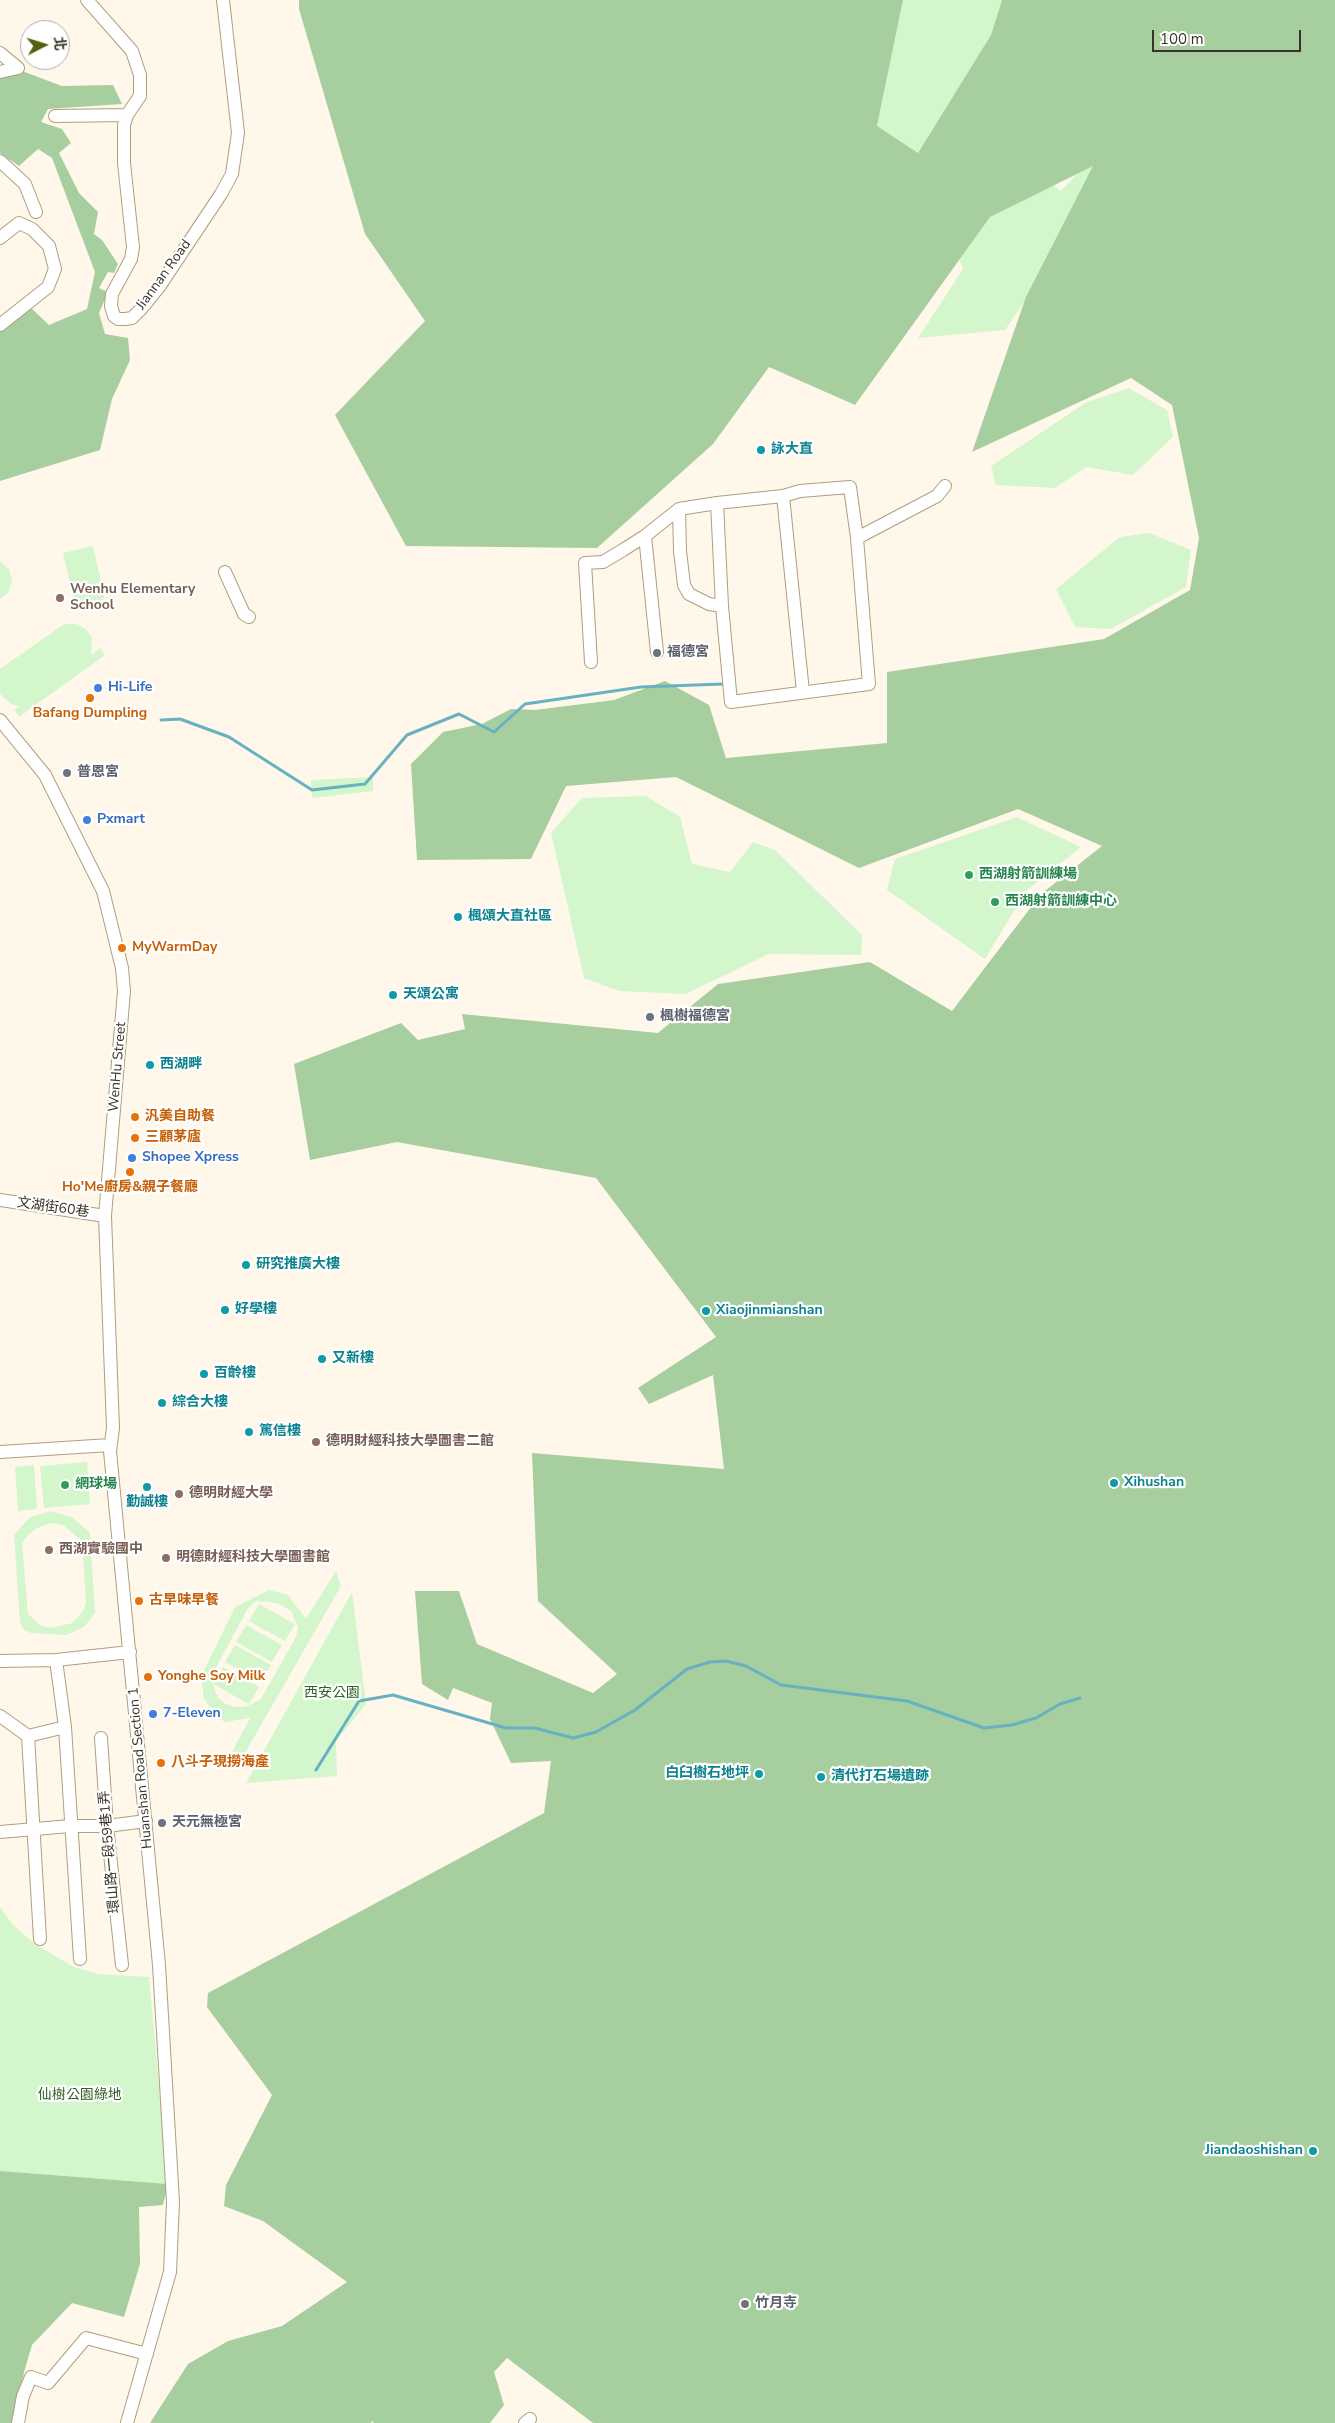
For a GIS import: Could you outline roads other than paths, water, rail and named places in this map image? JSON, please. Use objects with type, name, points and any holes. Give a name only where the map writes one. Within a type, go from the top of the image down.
[{"type":"street","name":"Jiannan Road","points":[[87,0],[132,51],[140,75],[140,96],[124,125],[124,163],[133,247],[131,259],[112,294],[111,306],[114,316],[118,319],[132,318],[159,287],[221,194],[232,174],[238,133],[224,0]]},
{"type":"street","points":[[0,52],[18,68],[0,72]]},
{"type":"street","points":[[56,116],[128,115]]},
{"type":"street","points":[[0,161],[25,184],[36,212]]},
{"type":"street","points":[[0,238],[18,223],[32,229],[48,246],[55,269],[48,287],[0,325]]},
{"type":"street","points":[[857,538],[937,496],[945,486]]},
{"type":"street","points":[[591,662],[585,563],[603,562],[645,536],[679,508],[717,503],[783,496],[800,491],[850,487],[857,538],[870,684],[731,702],[722,606],[717,503]]},
{"type":"street","points":[[783,496],[803,692]]},
{"type":"street","points":[[679,508],[680,551],[684,585],[689,594],[709,604],[722,606]]},
{"type":"street","points":[[645,536],[656,652]]},
{"type":"street","points":[[225,572],[244,614],[248,617]]},
{"type":"street","name":"WenHu Street","points":[[0,720],[45,775],[100,885],[122,968],[123,1008],[105,1216],[113,1428],[110,1445]]},
{"type":"street","name":"文湖街60巷","points":[[0,1200],[105,1216]]},
{"type":"street","points":[[0,1452],[110,1445]]},
{"type":"street","name":"Huanshan Road Section 1","points":[[110,1445],[115,1519],[130,1652],[159,1965],[173,2202],[170,2272],[127,2423]]},
{"type":"street","points":[[0,1661],[56,1660],[130,1652]]},
{"type":"street","points":[[56,1660],[65,1727],[80,1959]]},
{"type":"street","points":[[0,1716],[28,1736],[65,1727]]},
{"type":"street","points":[[28,1736],[40,1939]]},
{"type":"street","name":"環山路一段59巷1弄","points":[[101,1738],[107,1826],[122,1965]]},
{"type":"street","points":[[0,1832],[70,1826],[107,1826],[146,1821]]},
{"type":"street","points":[[18,2423],[23,2396],[32,2377],[48,2383],[86,2338],[147,2354]]},
{"type":"waterway","points":[[161,720],[180,719],[229,737],[312,790],[365,784],[407,735],[459,714],[494,732],[525,704],[641,687],[723,684]]},
{"type":"waterway","points":[[316,1770],[359,1701],[393,1695],[506,1728],[535,1728],[573,1738],[596,1732],[635,1710],[687,1669],[710,1662],[726,1661],[746,1666],[781,1685],[907,1701],[984,1728],[1012,1725],[1036,1718],[1060,1704],[1080,1698]]},
{"type":"place","name":"詠大直","points":[[761,450]]},
{"type":"place","name":"Wenhu Elementary School","points":[[60,598]]},
{"type":"place","name":"福德宮","points":[[657,653]]},
{"type":"place","name":"Hi-Life","points":[[98,688]]},
{"type":"place","name":"Bafang Dumpling","points":[[90,698]]},
{"type":"place","name":"普恩宮","points":[[67,773]]},
{"type":"place","name":"Pxmart","points":[[87,820]]},
{"type":"place","name":"西湖射箭訓練場","points":[[969,875]]},
{"type":"place","name":"西湖射箭訓練中心","points":[[995,902]]},
{"type":"place","name":"楓頌大直社區","points":[[458,917]]},
{"type":"place","name":"MyWarmDay","points":[[122,948]]},
{"type":"place","name":"天頌公寓","points":[[393,995]]},
{"type":"place","name":"楓樹福德宮","points":[[650,1017]]},
{"type":"place","name":"西湖畔","points":[[150,1065]]},
{"type":"place","name":"汎美自助餐","points":[[135,1117]]},
{"type":"place","name":"三顧茅廬","points":[[135,1138]]},
{"type":"place","name":"Shopee Xpress","points":[[132,1158]]},
{"type":"place","name":"Ho'Me廚房&親子餐廳","points":[[130,1172]]},
{"type":"place","name":"研究推廣大樓","points":[[246,1265]]},
{"type":"place","name":"好學樓","points":[[225,1310]]},
{"type":"place","name":"Xiaojinmianshan","points":[[706,1311]]},
{"type":"place","name":"又新樓","points":[[322,1359]]},
{"type":"place","name":"百齡樓","points":[[204,1374]]},
{"type":"place","name":"綜合大樓","points":[[162,1403]]},
{"type":"place","name":"篤信樓","points":[[249,1432]]},
{"type":"place","name":"德明財經科技大學圖書二館","points":[[316,1442]]},
{"type":"place","name":"Xihushan","points":[[1114,1483]]},
{"type":"place","name":"網球場","points":[[65,1485]]},
{"type":"place","name":"勤誠樓","points":[[147,1487]]},
{"type":"place","name":"德明財經大學","points":[[179,1494]]},
{"type":"place","name":"西湖實驗國中","points":[[49,1550]]},
{"type":"place","name":"明德財經科技大學圖書館","points":[[166,1558]]},
{"type":"place","name":"古早味早餐","points":[[139,1601]]},
{"type":"place","name":"Yonghe Soy Milk","points":[[148,1677]]},
{"type":"place","name":"7-Eleven","points":[[153,1714]]},
{"type":"place","name":"八斗子現撈海產","points":[[161,1763]]},
{"type":"place","name":"白臼樹石地坪","points":[[759,1774]]},
{"type":"place","name":"清代打石場遺跡","points":[[821,1777]]},
{"type":"place","name":"天元無極宮","points":[[162,1823]]},
{"type":"place","name":"Jiandaoshishan","points":[[1313,2151]]},
{"type":"place","name":"竹月寺","points":[[745,2304]]},
{"type":"park label","name":"西安公園","points":[[332,1694]]},
{"type":"park label","name":"仙樹公園綠地","points":[[80,2096]]}]
